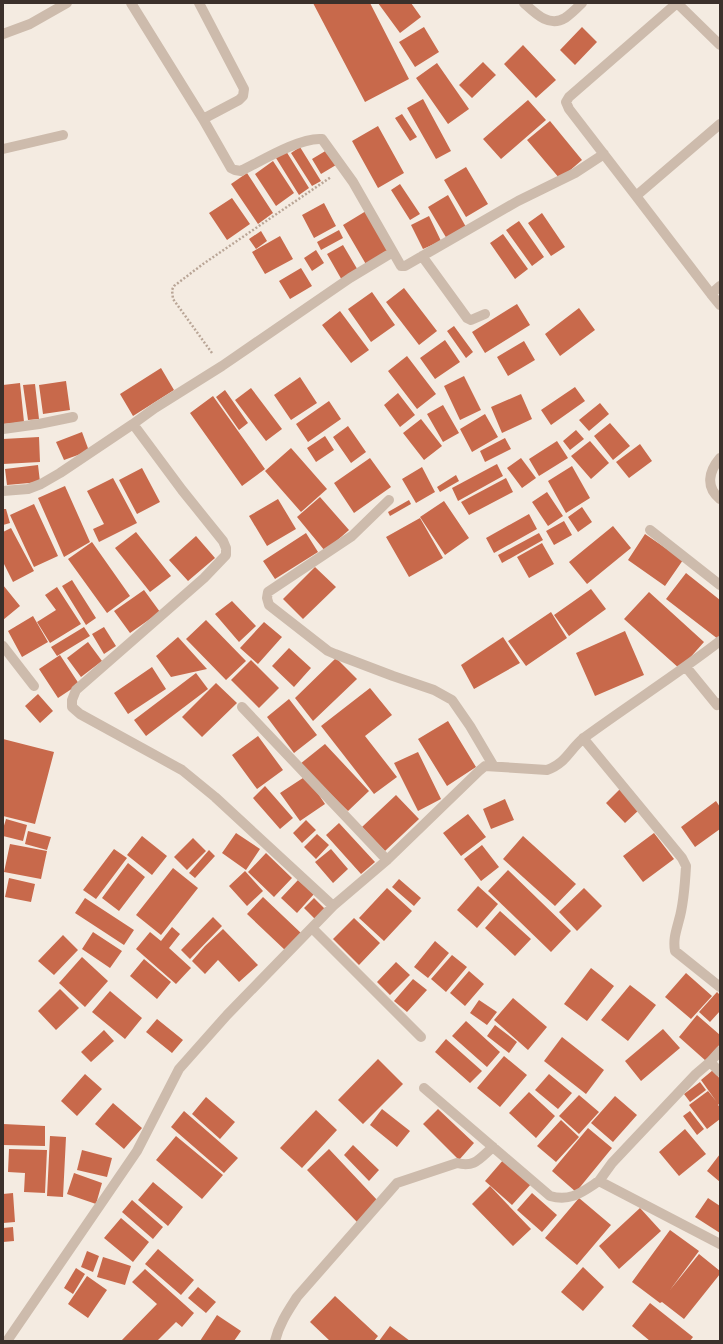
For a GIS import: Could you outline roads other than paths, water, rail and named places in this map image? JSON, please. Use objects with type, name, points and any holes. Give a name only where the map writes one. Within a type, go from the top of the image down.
[{"type":"street","points":[[3,34],[30,24],[67,3]]},
{"type":"street","points":[[131,3],[203,119],[231,168],[241,171],[298,143],[317,139],[324,140],[353,182],[401,266],[422,256],[518,201],[575,172],[604,154]]},
{"type":"street","points":[[199,3],[244,89],[243,96],[239,100],[203,119]]},
{"type":"street","points":[[524,3],[540,18],[557,21],[564,18],[582,3]]},
{"type":"street","points":[[720,45],[677,3],[569,97],[566,102],[720,305]]},
{"type":"street","points":[[636,196],[720,124]]},
{"type":"street","points":[[3,149],[63,135]]},
{"type":"street","points":[[3,491],[28,490],[60,473],[155,408],[222,366],[350,278],[393,252]]},
{"type":"street","points":[[422,256],[467,318],[471,320],[485,314]]},
{"type":"street","points":[[711,294],[720,286]]},
{"type":"street","points":[[3,429],[73,417]]},
{"type":"street","points":[[133,424],[182,490],[223,541],[226,548],[226,555],[204,578],[76,690],[72,700],[72,707],[80,714],[182,770],[215,797],[333,906]]},
{"type":"street","points":[[720,458],[714,466],[710,486],[714,494],[720,499]]},
{"type":"street","points":[[389,500],[352,536],[268,592],[267,598],[269,604],[328,651],[434,690],[452,700],[470,726],[493,765]]},
{"type":"street","points":[[650,530],[720,585]]},
{"type":"street","points":[[7,1341],[137,1151],[179,1069],[226,1015],[333,906],[387,860],[485,766],[493,765],[547,770],[555,767],[564,761],[583,738],[686,667],[720,641]]},
{"type":"street","points":[[3,646],[34,686]]},
{"type":"street","points":[[686,667],[719,706]]},
{"type":"street","points":[[242,706],[387,860]]},
{"type":"street","points":[[583,738],[682,858],[686,866],[686,870],[679,920],[675,931],[674,943],[676,951],[720,988]]},
{"type":"street","points":[[312,928],[421,1037]]},
{"type":"street","points":[[424,1088],[550,1196],[560,1199],[579,1194],[599,1181],[612,1163],[696,1074],[720,1051]]},
{"type":"street","points":[[710,1062],[720,1072]]},
{"type":"street","points":[[275,1341],[278,1330],[287,1311],[297,1297],[397,1183],[457,1163],[472,1165],[493,1147]]},
{"type":"street","points":[[599,1181],[720,1244]]}]
